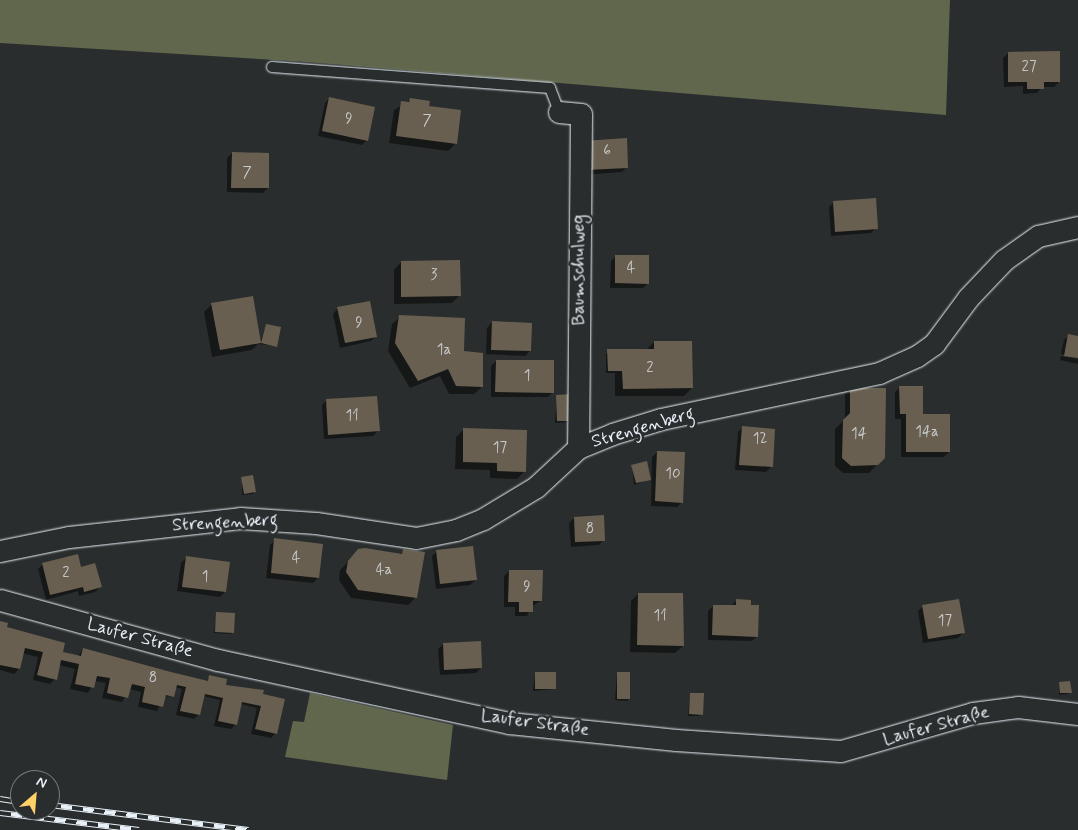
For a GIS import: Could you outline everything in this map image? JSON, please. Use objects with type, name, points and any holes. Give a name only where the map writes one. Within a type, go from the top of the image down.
[{"type":"street","name":"Baumschulweg","points":[[559,112],[581,114],[578,448]]},
{"type":"street","name":"Strengenberg","points":[[0,551],[69,536],[240,518],[316,523],[416,538],[440,534],[483,519],[536,487],[578,448],[661,419],[879,373],[917,356],[934,344],[968,298],[1004,260],[1038,236],[1078,227]]},
{"type":"street","name":"Laufer Straße","points":[[0,600],[218,660],[509,723],[676,740],[841,751],[972,713],[1018,707],[1078,714]]},
{"type":"lane","points":[[272,68],[550,88],[559,112]]},
{"type":"green space","points":[[0,0],[950,0],[946,115],[307,62],[0,43]]},
{"type":"green space","points":[[310,693],[453,725],[447,780],[285,757],[293,721],[304,722]]},
{"type":"building","points":[[1060,51],[1060,82],[1044,82],[1044,89],[1027,89],[1027,82],[1008,82],[1008,52]]},
{"type":"building","points":[[329,97],[375,107],[368,141],[322,131]]},
{"type":"building","points":[[410,98],[430,101],[429,106],[461,110],[457,144],[396,136],[401,101],[409,102]]},
{"type":"building","points":[[627,138],[628,168],[586,170],[584,141]]},
{"type":"building","points":[[232,152],[269,153],[269,188],[231,188]]},
{"type":"building","points":[[876,198],[878,229],[835,232],[833,201]]},
{"type":"building","points":[[615,255],[649,255],[649,284],[615,283]]},
{"type":"building","points":[[460,260],[461,296],[401,297],[401,261]]},
{"type":"building","points":[[253,296],[261,343],[220,350],[211,303]]},
{"type":"building","points":[[370,301],[377,337],[345,343],[337,307]]},
{"type":"building","points":[[399,315],[465,318],[464,351],[483,353],[483,387],[456,386],[448,369],[418,381],[395,343]]},
{"type":"building","points":[[492,321],[532,323],[531,351],[491,350]]},
{"type":"building","points":[[266,324],[281,327],[277,347],[261,343]]},
{"type":"building","points":[[1068,334],[1078,336],[1078,358],[1064,356]]},
{"type":"building","points":[[654,341],[692,341],[693,388],[623,389],[622,371],[608,371],[607,349],[654,349]]},
{"type":"building","points":[[496,360],[554,360],[554,393],[495,392]]},
{"type":"building","points":[[899,386],[923,386],[923,414],[950,414],[950,452],[906,452],[906,414],[900,414]]},
{"type":"building","points":[[850,388],[886,388],[885,458],[878,465],[851,466],[842,458],[843,420],[850,413]]},
{"type":"building","points":[[573,394],[574,421],[557,421],[556,395]]},
{"type":"building","points":[[377,396],[380,431],[328,435],[326,399]]},
{"type":"building","points":[[742,426],[775,429],[773,467],[739,465]]},
{"type":"building","points":[[463,428],[527,430],[526,472],[497,471],[497,463],[463,462]]},
{"type":"building","points":[[657,451],[685,452],[683,503],[655,501]]},
{"type":"building","points":[[647,461],[651,480],[636,483],[631,465]]},
{"type":"building","points":[[253,475],[256,492],[244,494],[241,477]]},
{"type":"building","points":[[604,515],[605,541],[575,542],[574,517]]},
{"type":"building","points":[[274,538],[323,544],[319,578],[271,573]]},
{"type":"building","points":[[473,546],[477,580],[440,584],[436,550]]},
{"type":"building","points":[[365,548],[402,554],[403,549],[425,552],[417,598],[358,590],[346,572],[348,561],[358,549]]},
{"type":"building","points":[[78,554],[81,567],[95,563],[102,587],[84,592],[83,587],[50,595],[42,563]]},
{"type":"building","points":[[186,556],[230,562],[226,592],[182,587]]},
{"type":"building","points":[[509,570],[543,570],[542,601],[533,601],[533,612],[519,612],[519,602],[508,602]]},
{"type":"building","points":[[638,593],[683,593],[684,646],[637,645]]},
{"type":"building","points":[[736,599],[751,600],[751,605],[759,605],[758,637],[712,635],[713,605],[736,605]]},
{"type":"building","points":[[959,599],[965,633],[928,639],[922,605]]},
{"type":"building","points":[[216,612],[235,613],[234,633],[215,632]]},
{"type":"building","points":[[0,621],[8,623],[7,627],[65,643],[63,652],[81,656],[83,648],[208,681],[209,675],[227,679],[226,685],[264,690],[263,694],[285,699],[277,734],[255,729],[261,706],[242,702],[237,725],[218,721],[223,698],[205,694],[200,715],[180,711],[186,687],[177,685],[174,697],[166,695],[163,707],[142,702],[145,687],[132,684],[128,698],[107,693],[110,678],[97,676],[94,688],[75,684],[79,664],[61,660],[57,680],[37,675],[43,652],[25,648],[20,669],[0,665]]},
{"type":"building","points":[[481,641],[482,668],[444,670],[443,643]]},
{"type":"building","points":[[535,672],[556,672],[556,689],[535,689]]},
{"type":"building","points":[[617,672],[630,672],[630,699],[617,699]]},
{"type":"building","points":[[1070,681],[1072,693],[1060,693],[1059,682]]},
{"type":"building","points":[[690,693],[704,693],[703,715],[689,714]]},
{"type":"railway","points":[[0,799],[10,800]]},
{"type":"railway","points":[[60,806],[248,830]]},
{"type":"railway","points":[[0,813],[139,830]]}]
